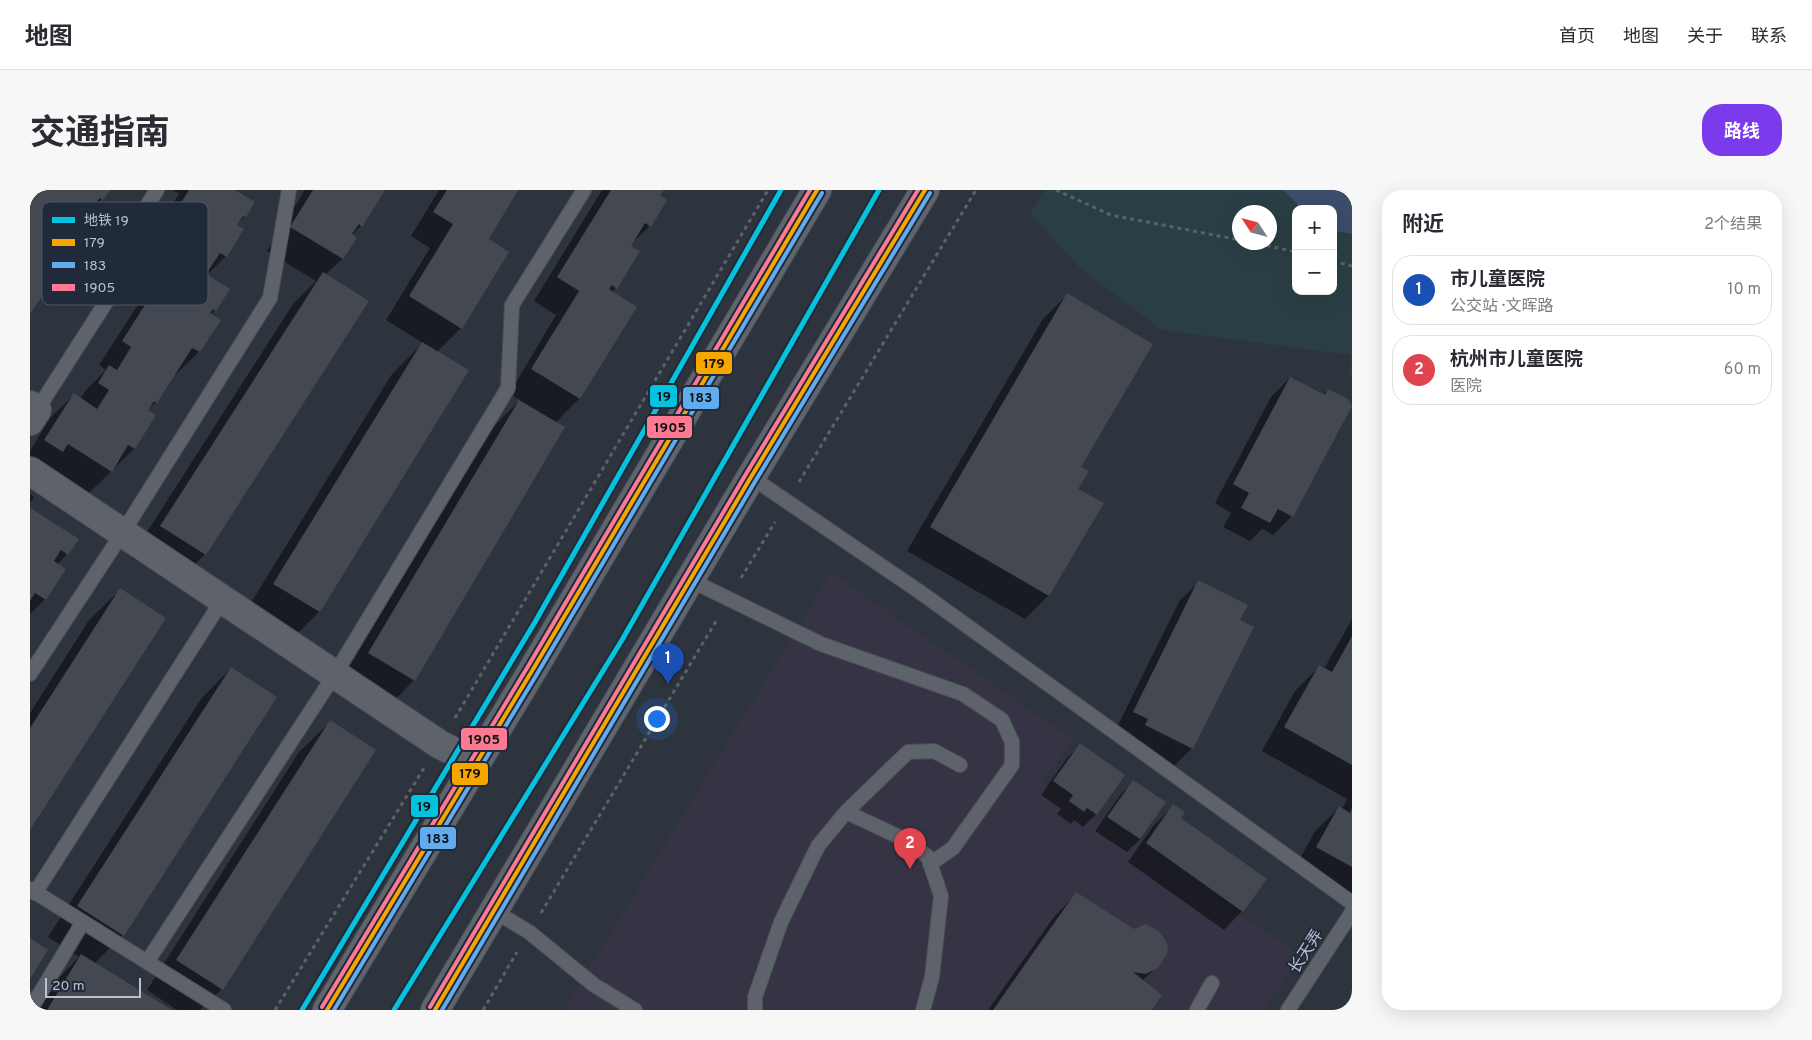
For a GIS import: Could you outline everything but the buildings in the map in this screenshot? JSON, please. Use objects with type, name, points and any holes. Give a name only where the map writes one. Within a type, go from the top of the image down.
[{"type":"main road","points":[[327,1010],[532,671],[817,190]]},
{"type":"main road","points":[[436,1010],[751,477],[925,190]]},
{"type":"street","points":[[30,470],[439,744],[476,763]]},
{"type":"lane","points":[[149,202],[157,190]]},
{"type":"lane","points":[[30,674],[123,532],[270,298],[289,190]]},
{"type":"lane","points":[[147,962],[336,674],[508,388],[512,305],[584,190]]},
{"type":"lane","points":[[32,412],[104,305]]},
{"type":"lane","points":[[751,477],[920,592],[1352,903]]},
{"type":"lane","points":[[690,580],[821,644],[963,694],[1002,720],[1012,742],[1012,765],[953,848],[930,864]]},
{"type":"lane","points":[[223,599],[33,891],[224,1010]]},
{"type":"lane","points":[[755,1010],[755,997],[780,922],[818,846],[846,812],[908,752],[934,751],[960,765]]},
{"type":"lane","points":[[846,812],[906,840],[928,857],[941,896],[932,977],[923,1010]]},
{"type":"lane","points":[[494,911],[529,932],[594,985],[635,1010]]},
{"type":"lane","name":"长天弄","points":[[1288,1010],[1352,912]]},
{"type":"lane","points":[[30,1010],[83,922]]},
{"type":"lane","points":[[1196,1010],[1212,983]]},
{"type":"path","points":[[275,1010],[439,744],[768,190]]},
{"type":"path","points":[[1056,190],[1111,215],[1232,238]]},
{"type":"path","points":[[1277,248],[1292,251]]},
{"type":"path","points":[[1337,262],[1352,266]]},
{"type":"shaded area","points":[[831,573],[1073,739],[1041,783],[1301,955],[1264,1010],[564,1010]]},
{"type":"green space","points":[[1044,190],[1283,190],[1298,205],[1292,205],[1292,295],[1337,295],[1337,232],[1352,234],[1352,376],[1349,375],[1351,355],[1162,330],[1080,268],[1030,213]]},
{"type":"water","points":[[1283,190],[1352,190],[1352,234],[1337,232],[1337,205],[1298,205]]},
{"type":"metro line","name":"19","points":[[302,1010],[535,622],[781,190]]},
{"type":"metro line","name":"19","points":[[394,1010],[622,640],[879,190]]},
{"type":"transit line","name":"1905","points":[[322,1007],[527,668],[810,190]]},
{"type":"transit line","name":"179","points":[[327,1010],[532,671],[817,190]]},
{"type":"transit line","name":"1905","points":[[430,1007],[746,474],[918,190]]},
{"type":"transit line","name":"179","points":[[435,1010],[751,477],[925,190]]},
{"type":"transit line","name":"183","points":[[334,1010],[537,674],[822,193]]},
{"type":"transit line","name":"183","points":[[442,1010],[756,480],[930,193]]},
{"type":"place","name":"市儿童医院","points":[[668,684]]},
{"type":"place","name":"杭州市儿童医院","points":[[910,869]]}]
